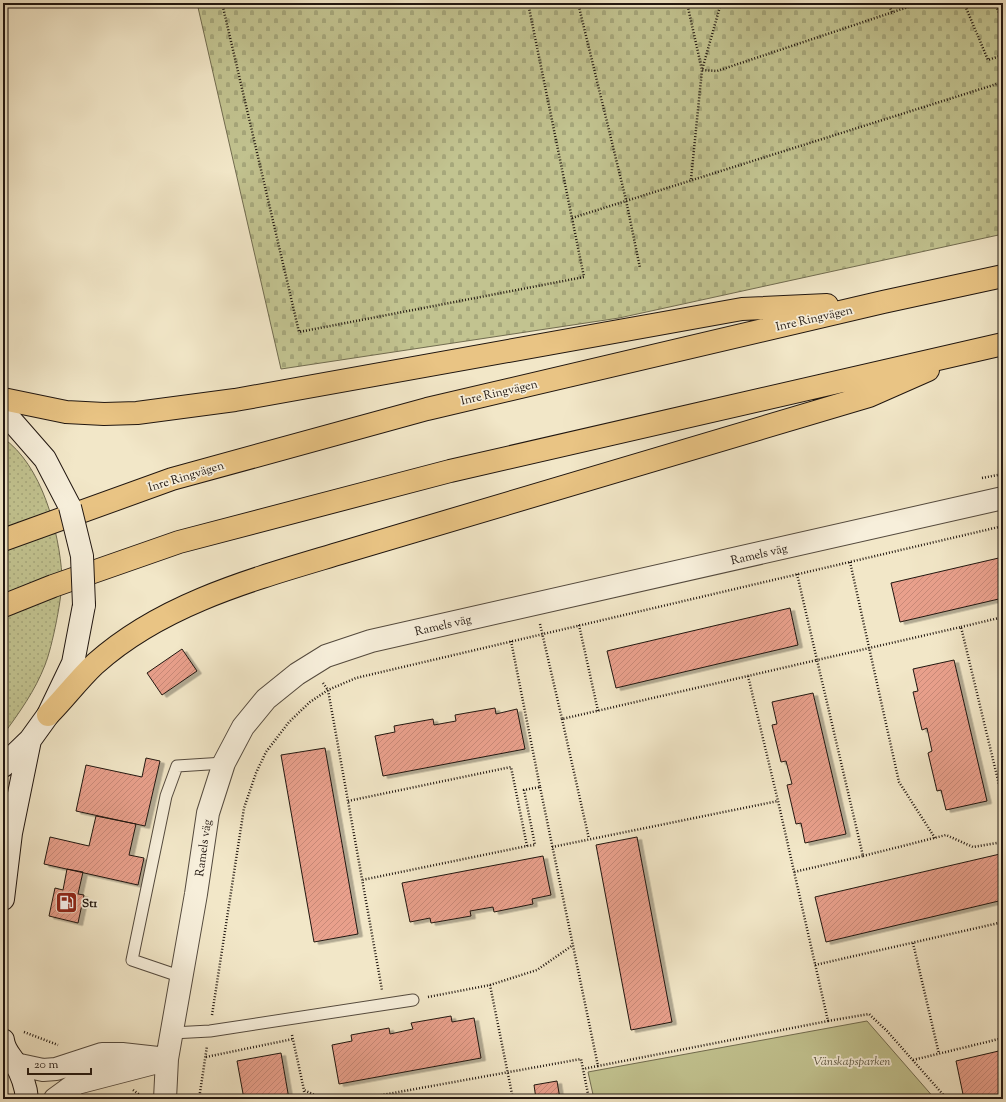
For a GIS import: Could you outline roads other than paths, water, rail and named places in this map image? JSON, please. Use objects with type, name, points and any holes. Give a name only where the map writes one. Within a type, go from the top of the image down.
[{"type":"highway","name":"Inre Ringvägen","points":[[3,540],[172,479],[427,409],[883,302],[1003,276]]},
{"type":"highway","points":[[3,399],[66,412],[104,414],[137,413],[235,400],[742,309],[883,302]]},
{"type":"highway","points":[[3,606],[53,586],[179,542],[428,477],[976,349],[1003,344]]},
{"type":"highway","points":[[48,715],[95,664],[135,634],[189,604],[258,578],[869,396],[976,349]]},
{"type":"street","points":[[3,411],[45,458],[70,507],[82,556],[84,605],[73,663],[48,715],[30,740],[3,766]]},
{"type":"street","name":"Ramels väg","points":[[165,1099],[167,1060],[182,977],[208,813],[224,763],[243,727],[266,699],[312,664],[326,656],[371,641],[1003,498]]},
{"type":"street","points":[[3,899],[11,833],[30,740]]},
{"type":"street","points":[[9,1046],[43,1070],[56,1069],[102,1054],[122,1054],[167,1060]]},
{"type":"street","points":[[9,1046],[23,1082],[27,1099]]},
{"type":"street","points":[[55,1099],[77,1083],[99,1076],[167,1060]]},
{"type":"lane","points":[[182,977],[132,960],[166,796],[178,766],[224,763]]},
{"type":"lane","points":[[172,1033],[210,1031],[414,1000]]},
{"type":"place","name":"St1","points":[[66,903]]},
{"type":"park label","name":"Vänskapsparken","points":[[852,1061]]}]
